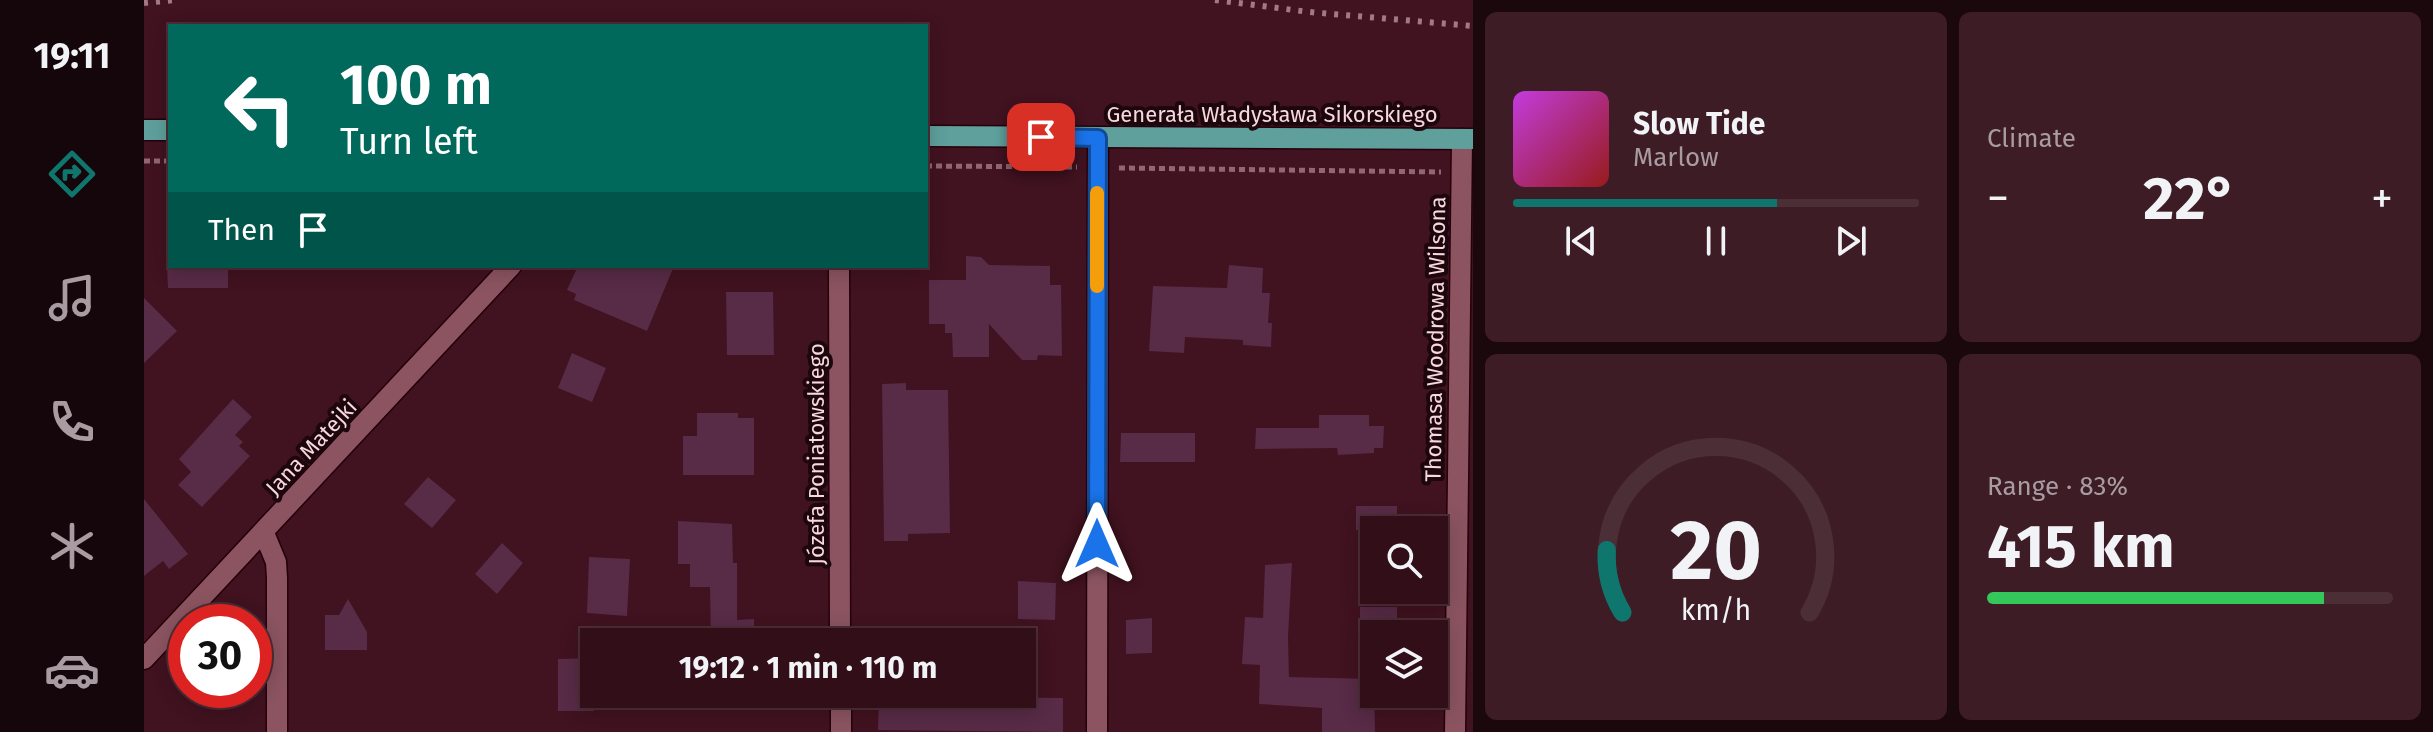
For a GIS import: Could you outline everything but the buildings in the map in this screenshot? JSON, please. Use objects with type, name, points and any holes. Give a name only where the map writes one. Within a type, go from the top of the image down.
[{"type":"main road","points":[[144,130],[168,130]]},
{"type":"main road","name":"Generała Władysława Sikorskiego","points":[[928,136],[1468,139]]},
{"type":"street","points":[[1097,732],[1098,138]]},
{"type":"street","name":"Thomasa Woodrowa Wilsona","points":[[1455,732],[1465,542],[1462,173],[1468,139]]},
{"type":"street","name":"Jana Matejki","points":[[144,659],[509,268]]},
{"type":"street","name":"Józefa Poniatowskiego","points":[[839,268],[840,628]]},
{"type":"street","points":[[264,533],[276,562],[277,732]]},
{"type":"street","points":[[841,708],[841,732]]},
{"type":"path","points":[[144,161],[168,161]]},
{"type":"path","points":[[928,166],[1462,173]]},
{"type":"railway","points":[[144,3],[176,0]]},
{"type":"railway","points":[[1215,0],[1309,12],[1473,26]]},
{"type":"slow traffic","points":[[1097,193],[1097,286]]},
{"type":"route","points":[[1041,137],[1098,138],[1097,544]]}]
